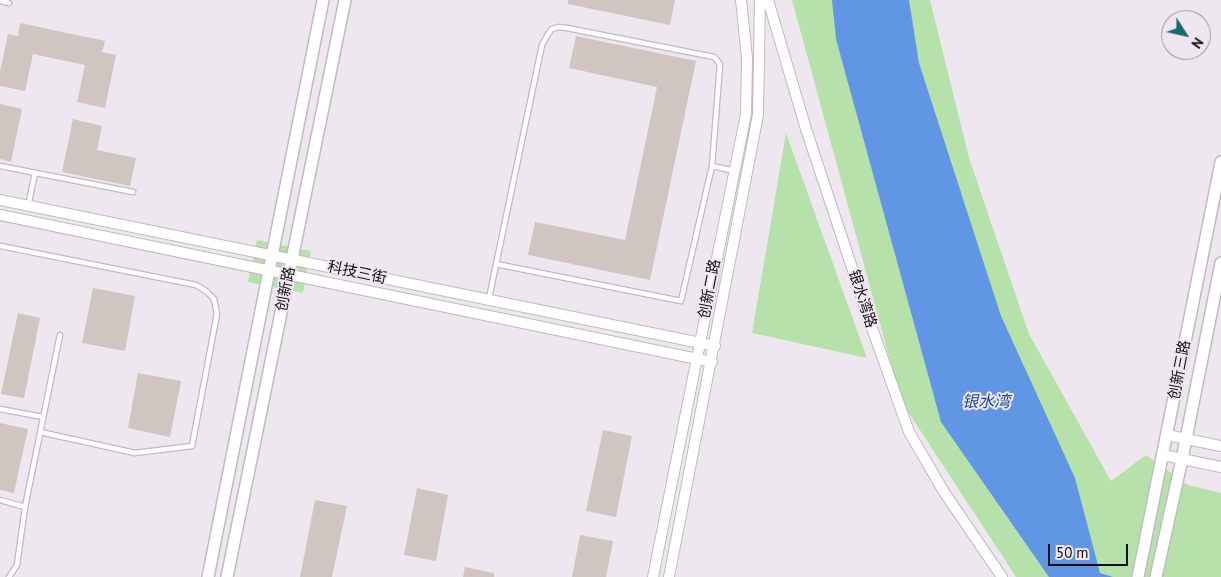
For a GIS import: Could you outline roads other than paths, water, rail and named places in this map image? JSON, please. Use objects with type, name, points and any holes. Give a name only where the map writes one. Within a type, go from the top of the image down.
[{"type":"main road","name":"创新路","points":[[208,577],[323,0]]},
{"type":"main road","name":"创新路","points":[[227,577],[344,0]]},
{"type":"main road","name":"创新三路","points":[[1138,577],[1221,162]]},
{"type":"main road","name":"创新三路","points":[[1157,572],[1182,459],[1221,263]]},
{"type":"street","name":"创新二路","points":[[653,577],[746,114],[746,58],[741,0]]},
{"type":"street","name":"创新二路","points":[[669,577],[712,362],[758,115],[760,0]]},
{"type":"street","name":"银水湾路","points":[[768,0],[806,129],[871,325],[909,432],[944,492],[1002,577]]},
{"type":"street","name":"科技三街","points":[[0,200],[715,346]]},
{"type":"street","name":"科技三街","points":[[0,215],[712,362]]},
{"type":"street","points":[[1167,435],[1221,446]]},
{"type":"street","points":[[1163,456],[1221,467]]},
{"type":"lane","points":[[0,1],[9,3]]},
{"type":"lane","points":[[489,300],[496,264],[542,45],[552,29],[566,28],[714,57],[720,64],[712,166],[681,301],[496,264]]},
{"type":"lane","points":[[0,166],[133,192]]},
{"type":"lane","points":[[712,166],[734,171]]},
{"type":"lane","points":[[28,206],[35,173]]},
{"type":"lane","points":[[0,246],[196,285],[214,299],[217,314],[192,446],[135,452],[40,432]]},
{"type":"lane","points":[[10,577],[17,565],[25,507],[60,336]]},
{"type":"lane","points":[[0,408],[43,417]]},
{"type":"lane","points":[[0,500],[25,507]]},
{"type":"water","name":"银水湾","points":[[832,0],[909,0],[919,63],[1001,316],[1075,478],[1100,573],[1113,577],[1049,577],[941,422],[836,39]]}]
